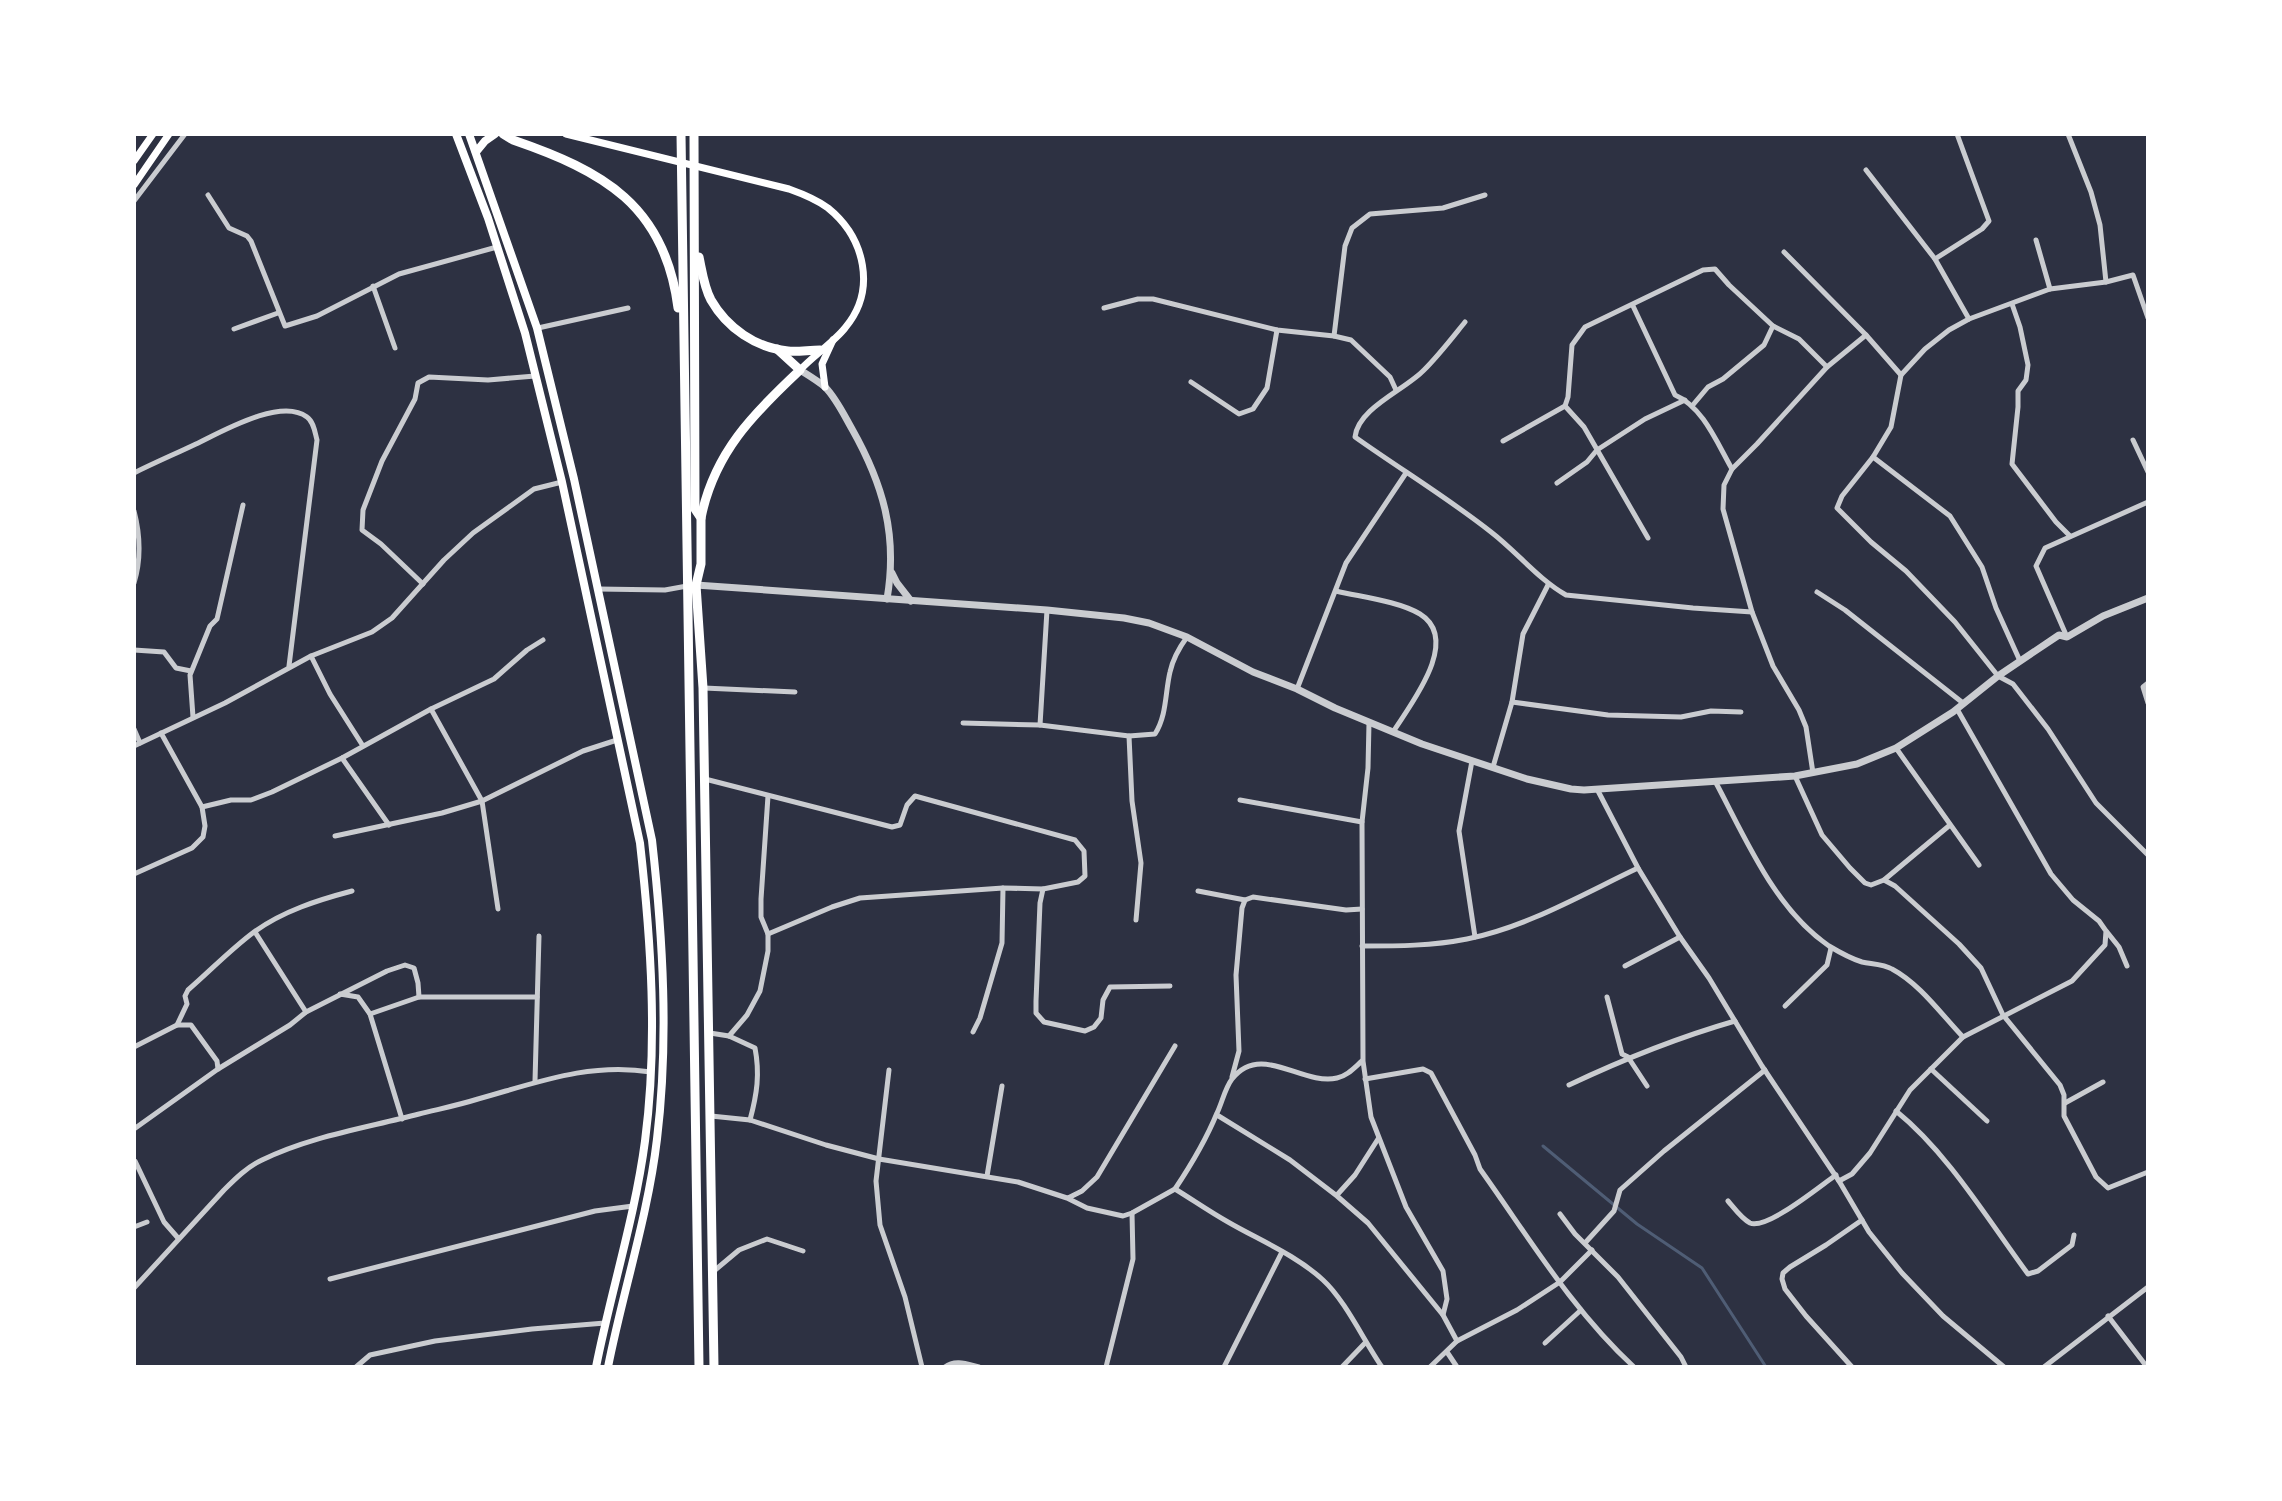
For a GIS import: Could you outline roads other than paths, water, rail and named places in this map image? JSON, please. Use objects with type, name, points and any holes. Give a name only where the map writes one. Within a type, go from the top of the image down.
[{"type":"highway","points":[[503,134],[591,172],[607,181],[633,204],[667,256],[673,274],[683,354]]},
{"type":"highway","points":[[681,134],[683,354],[692,586],[699,1367]]},
{"type":"highway","points":[[694,134],[695,509],[701,518]]},
{"type":"highway","points":[[695,223],[700,259],[711,299],[723,316],[747,339],[761,345],[791,351],[820,350]]},
{"type":"highway","points":[[714,1367],[703,688],[692,586],[701,564],[701,518],[712,480],[731,444],[759,409],[800,370],[777,349]]},
{"type":"main road","points":[[134,161],[153,134]]},
{"type":"main road","points":[[134,185],[169,134]]},
{"type":"main road","points":[[448,134],[464,157]]},
{"type":"main road","points":[[456,134],[497,247],[536,375],[640,843],[646,898],[651,1073],[645,1142],[596,1367]]},
{"type":"main road","points":[[469,134],[537,328],[652,840],[658,896],[663,1072],[657,1142],[608,1367]]},
{"type":"main road","points":[[476,152],[495,134]]},
{"type":"main road","points":[[566,134],[809,196],[830,209],[861,254],[864,272],[861,303],[845,329],[800,370]]},
{"type":"main road","points":[[825,387],[822,364],[834,338]]},
{"type":"main road","points":[[593,624],[604,621]]},
{"type":"street","points":[[134,201],[185,134]]},
{"type":"street","points":[[1935,259],[1982,229],[1989,221],[1957,134]]},
{"type":"street","points":[[2068,134],[2091,192],[2100,225],[2106,282]]},
{"type":"street","points":[[1866,170],[1935,259],[1969,319]]},
{"type":"street","points":[[208,195],[229,228],[251,241],[285,326],[317,316],[399,274],[497,247]]},
{"type":"street","points":[[1334,336],[1345,246],[1352,228],[1370,214],[1443,208],[1485,195]]},
{"type":"street","points":[[2036,240],[2050,289]]},
{"type":"street","points":[[1784,252],[1901,375]]},
{"type":"street","points":[[1503,441],[1565,406],[1572,345],[1585,327],[1703,270],[1715,269],[1773,326],[1799,339],[1827,367]]},
{"type":"street","points":[[2148,318],[2133,275],[2106,282],[2050,289],[1969,319],[1949,330],[1925,349],[1901,375],[1891,427],[1873,457],[1842,496],[1837,508],[1916,581],[1955,622],[1998,676],[2013,684],[2096,803],[2148,855]]},
{"type":"street","points":[[373,286],[395,348]]},
{"type":"street","points":[[1104,308],[1138,299],[1153,299],[1277,330],[1351,340],[1390,377],[1396,390]]},
{"type":"street","points":[[2012,304],[2028,365],[2026,380],[2018,391],[2012,464],[2070,536]]},
{"type":"street","points":[[1633,306],[1675,395],[1686,399],[1700,414],[1732,469]]},
{"type":"street","points":[[537,328],[628,308]]},
{"type":"street","points":[[234,329],[278,313]]},
{"type":"street","points":[[1465,322],[1422,372],[1361,421],[1356,427],[1355,437],[1456,504],[1502,540],[1548,585],[1566,595],[1752,612]]},
{"type":"street","points":[[1692,406],[1708,387],[1764,345],[1773,326]]},
{"type":"street","points":[[1191,382],[1239,414],[1253,409],[1267,388],[1277,330]]},
{"type":"street","points":[[1813,773],[1806,727],[1773,666],[1752,612],[1723,509],[1724,485],[1732,469],[1827,367],[1866,335]]},
{"type":"street","points":[[800,370],[825,387],[844,415],[869,459],[883,495],[892,547],[887,599]]},
{"type":"street","points":[[423,584],[362,530],[363,510],[382,461],[415,399],[418,383],[429,377],[488,380],[536,375]]},
{"type":"street","points":[[1557,483],[1587,462],[1597,450],[1645,419],[1686,399]]},
{"type":"street","points":[[1565,406],[1584,427],[1648,538]]},
{"type":"street","points":[[134,473],[242,421],[272,413],[294,413],[308,417],[317,440],[289,667]]},
{"type":"street","points":[[2133,440],[2148,472]]},
{"type":"street","points":[[1873,457],[1950,516],[1982,567],[2020,661]]},
{"type":"street","points":[[1297,689],[1346,563],[1406,473]]},
{"type":"street","points":[[134,729],[137,745],[225,703],[311,656],[372,632],[392,618],[473,533],[502,510],[534,489],[562,482]]},
{"type":"street","points":[[2067,637],[2036,566],[2045,548],[2148,502]]},
{"type":"street","points":[[193,717],[191,671],[210,626],[217,619],[243,505]]},
{"type":"street","points":[[134,511],[139,530],[138,571],[134,583]]},
{"type":"street","points":[[891,571],[911,601]]},
{"type":"street","points":[[1493,767],[1512,702],[1523,634],[1548,585]]},
{"type":"street","points":[[598,589],[665,590],[692,586],[1047,610],[1149,623],[1187,637],[1253,672],[1369,723],[1527,779],[1571,789],[1795,776],[1857,764],[1896,748],[2059,635],[2067,637],[2103,616],[2148,598]]},
{"type":"street","points":[[1336,591],[1395,604],[1422,614],[1433,629],[1438,646],[1423,686],[1393,732]]},
{"type":"street","points":[[1817,592],[1845,610],[1960,706],[2051,874],[2073,900],[2099,921],[2119,947],[2127,966]]},
{"type":"street","points":[[1040,725],[1047,610]]},
{"type":"street","points":[[963,723],[1040,725],[1129,736],[1155,734],[1163,721],[1170,670],[1177,651],[1187,637]]},
{"type":"street","points":[[202,807],[231,800],[251,800],[342,758],[431,709],[494,679],[543,640]]},
{"type":"street","points":[[134,650],[164,652],[176,668],[191,671]]},
{"type":"street","points":[[311,656],[330,694],[363,746]]},
{"type":"street","points":[[2148,683],[2143,687],[2148,703]]},
{"type":"street","points":[[703,688],[795,692]]},
{"type":"street","points":[[1512,702],[1608,715],[1681,717],[1711,711],[1741,712]]},
{"type":"street","points":[[431,709],[482,801],[498,909]]},
{"type":"street","points":[[1369,723],[1362,822],[1365,1079],[1371,1117],[1406,1207],[1443,1271],[1447,1299],[1443,1315]]},
{"type":"street","points":[[134,874],[192,848],[203,837],[202,807],[161,733]]},
{"type":"street","points":[[1129,736],[1132,801],[1141,863],[1136,920]]},
{"type":"street","points":[[335,836],[442,813],[482,801],[583,751],[618,739]]},
{"type":"street","points":[[1896,748],[1979,865]]},
{"type":"street","points":[[342,758],[389,825]]},
{"type":"street","points":[[1472,761],[1459,831],[1475,937]]},
{"type":"street","points":[[1795,776],[1822,835],[1850,868],[1871,885],[1884,880],[1950,825]]},
{"type":"street","points":[[704,779],[892,827],[900,825],[907,805],[915,796],[1075,840],[1084,851],[1085,876],[1078,882],[1043,889],[1003,888],[860,898],[768,934]]},
{"type":"street","points":[[1715,781],[1776,891],[1807,928],[1831,948],[1859,961],[1890,968],[1914,985],[1963,1037]]},
{"type":"street","points":[[1597,789],[1638,868],[1680,937],[1838,1178],[1869,1232],[1943,1316],[2004,1367]]},
{"type":"street","points":[[729,1036],[747,1015],[760,991],[768,951],[768,934],[761,917],[761,899],[768,796]]},
{"type":"street","points":[[1240,800],[1362,822]]},
{"type":"street","points":[[1362,946],[1421,946],[1475,937],[1513,926],[1638,868]]},
{"type":"street","points":[[1884,880],[1919,906],[1981,968],[2003,1015],[2060,1085],[2064,1095],[2064,1116],[2096,1177],[2108,1188],[2148,1172]]},
{"type":"street","points":[[973,1032],[1002,943],[1003,888]]},
{"type":"street","points":[[1043,889],[1036,1013],[1044,1022],[1085,1031],[1094,1027],[1101,1018],[1103,1000],[1110,987],[1170,986]]},
{"type":"street","points":[[177,1025],[187,1004],[185,996],[188,990],[255,932],[289,912],[352,891]]},
{"type":"street","points":[[1198,891],[1245,900],[1253,897],[1346,910],[1362,909]]},
{"type":"street","points":[[710,1116],[750,1120],[879,1159],[1018,1182],[1087,1208],[1123,1216],[1132,1213],[1175,1189],[1196,1156],[1231,1080],[1239,1051],[1236,975],[1245,900]]},
{"type":"street","points":[[1728,1201],[1748,1223],[1760,1225],[1838,1178],[1852,1174],[1870,1153],[1910,1090],[1963,1037],[2072,981],[2105,945],[2106,931]]},
{"type":"street","points":[[255,932],[306,1012]]},
{"type":"street","points":[[535,1081],[539,936]]},
{"type":"street","points":[[1625,966],[1680,937]]},
{"type":"street","points":[[1785,1006],[1827,965],[1831,948]]},
{"type":"street","points":[[134,1129],[218,1069],[339,994],[405,965],[414,968],[419,997]]},
{"type":"street","points":[[339,994],[358,997],[370,1014],[402,1119]]},
{"type":"street","points":[[370,1014],[419,997],[537,997]]},
{"type":"street","points":[[1607,997],[1622,1054],[1628,1057],[1647,1086]]},
{"type":"street","points":[[1569,1085],[1628,1057],[1735,1021]]},
{"type":"street","points":[[134,1047],[177,1025],[191,1025],[217,1061],[218,1069]]},
{"type":"street","points":[[709,1033],[729,1036],[755,1048],[759,1077],[750,1120]]},
{"type":"street","points":[[1067,1198],[1082,1191],[1097,1177],[1175,1046]]},
{"type":"street","points":[[1239,1051],[1249,1065]]},
{"type":"street","points":[[1231,1080],[1249,1065],[1273,1064],[1315,1077],[1334,1079],[1347,1074],[1363,1061]]},
{"type":"street","points":[[134,1288],[237,1177],[260,1161],[339,1132],[479,1099],[535,1081],[604,1069],[651,1073]]},
{"type":"street","points":[[1365,1079],[1423,1069],[1431,1073],[1480,1169],[1581,1310],[1634,1367]]},
{"type":"street","points":[[1931,1069],[1987,1121]]},
{"type":"street","points":[[889,1070],[876,1181],[880,1225],[905,1297],[922,1367]]},
{"type":"street","points":[[1585,1243],[1614,1211],[1620,1190],[1765,1070]]},
{"type":"street","points":[[2064,1103],[2103,1082]]},
{"type":"street","points":[[987,1176],[1002,1086]]},
{"type":"street","points":[[1896,1111],[1919,1129],[1945,1161],[2028,1274],[2038,1271],[2072,1245],[2074,1235]]},
{"type":"street","points":[[1217,1115],[1290,1160],[1368,1223],[1443,1315],[1457,1341]]},
{"type":"street","points":[[1337,1196],[1379,1138]]},
{"type":"street","points":[[135,1161],[164,1222],[178,1238]]},
{"type":"street","points":[[1175,1189],[1226,1222],[1282,1252],[1324,1281],[1382,1367]]},
{"type":"street","points":[[330,1279],[595,1211],[633,1205]]},
{"type":"street","points":[[1106,1367],[1133,1259],[1132,1213]]},
{"type":"street","points":[[1560,1214],[1618,1277],[1686,1367]]},
{"type":"street","points":[[1852,1367],[1806,1316],[1785,1289],[1782,1279],[1783,1273],[1790,1267],[1862,1220]]},
{"type":"street","points":[[134,1227],[147,1222]]},
{"type":"street","points":[[714,1271],[739,1250],[767,1239],[803,1251]]},
{"type":"street","points":[[1430,1367],[1457,1341],[1517,1310],[1560,1282],[1592,1250]]},
{"type":"street","points":[[1224,1367],[1282,1252]]},
{"type":"street","points":[[2044,1367],[2148,1287]]},
{"type":"street","points":[[1545,1343],[1581,1310]]},
{"type":"street","points":[[2108,1316],[2147,1367]]},
{"type":"street","points":[[356,1367],[370,1355],[435,1341],[605,1323]]},
{"type":"street","points":[[1342,1367],[1365,1343]]},
{"type":"street","points":[[1447,1352],[1457,1367]]},
{"type":"street","points":[[948,1366],[962,1363],[979,1367]]},
{"type":"waterway","points":[[1543,1146],[1637,1224],[1702,1268],[1766,1367]]}]
